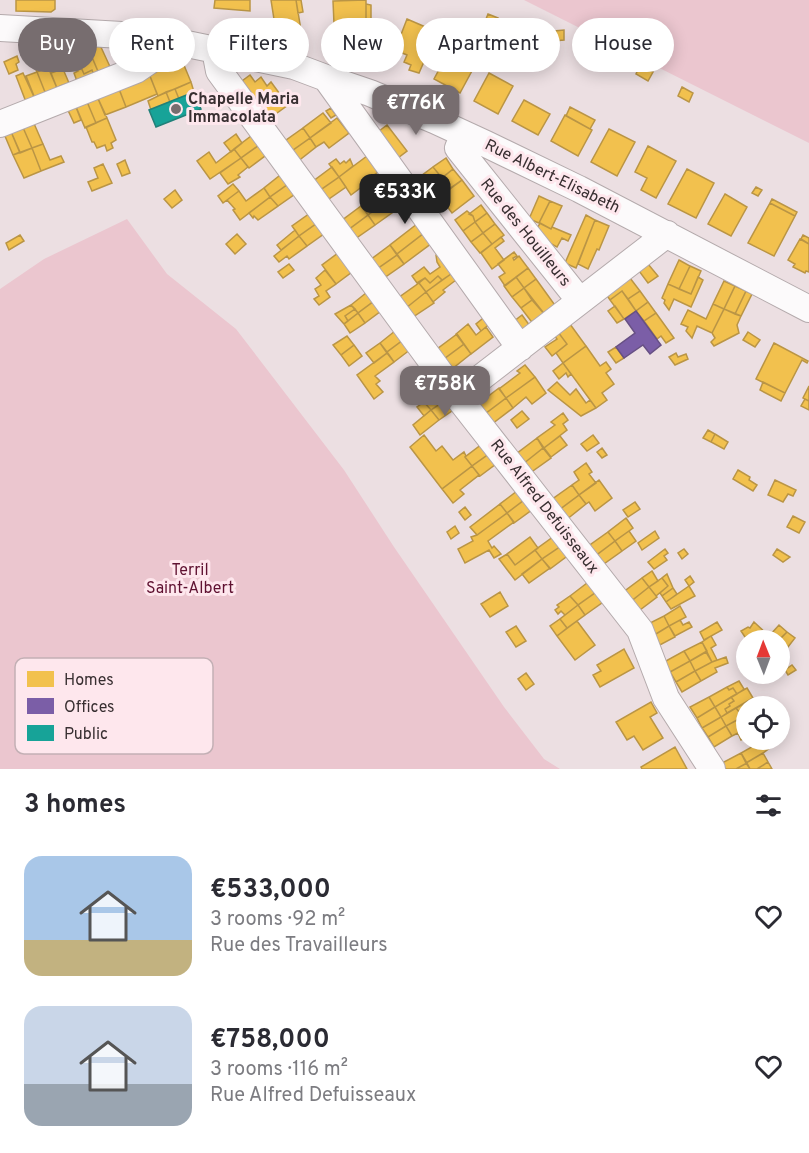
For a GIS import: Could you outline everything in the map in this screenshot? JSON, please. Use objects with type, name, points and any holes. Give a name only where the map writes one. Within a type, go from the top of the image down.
[{"type":"street","name":"Rue Albert-Elisabeth","points":[[0,28],[109,34]]},
{"type":"street","points":[[0,124],[129,72]]},
{"type":"street","name":"Rue Alfred Defuisseaux","points":[[220,72],[457,396],[640,630],[666,698],[712,769]]},
{"type":"street","name":"Rue Albert-Elisabeth","points":[[309,72],[370,93],[464,134],[579,189],[809,309]]},
{"type":"street","points":[[326,78],[520,348]]},
{"type":"street","name":"Rue des Houilleurs","points":[[464,134],[458,148],[580,301]]},
{"type":"street","name":"Rue des Houilleurs","points":[[457,396],[667,234]]},
{"type":"green space","points":[[524,0],[809,0],[809,143],[667,72],[674,72],[674,18],[572,18],[572,24]]},
{"type":"green space","name":"Terril Saint-Albert","points":[[127,219],[167,274],[236,329],[344,470],[504,707],[544,759],[560,769],[0,769],[0,289],[44,259]]},
{"type":"building: Homes","points":[[16,0],[55,0],[55,9],[51,12],[16,11]]},
{"type":"building: Homes","points":[[215,0],[250,0],[250,11],[214,8]]},
{"type":"building: Homes","points":[[271,0],[296,0],[299,18],[274,18]]},
{"type":"building: Homes","points":[[296,0],[301,0],[303,12],[298,13]]},
{"type":"building: Homes","points":[[366,0],[366,18],[334,18],[333,1]]},
{"type":"building: Homes","points":[[366,4],[371,5],[371,18],[366,18]]},
{"type":"building: Homes","points":[[488,14],[498,18],[486,18]]},
{"type":"building: Homes","points":[[407,19],[416,23],[416,72],[419,73],[409,70],[411,65],[404,62],[407,55],[404,54],[404,27]]},
{"type":"building: Homes","points":[[560,30],[564,30],[564,40],[560,40]]},
{"type":"building: Homes","points":[[100,45],[109,64],[110,72],[100,76],[97,69],[97,46]]},
{"type":"building: Homes","points":[[17,56],[18,70],[9,74],[4,62]]},
{"type":"building: Homes","points":[[37,72],[50,72],[59,93],[47,97]]},
{"type":"building: Homes","points":[[37,72],[47,97],[36,101],[26,76]]},
{"type":"building: Homes","points":[[64,72],[69,83],[60,86],[62,90],[59,93],[51,73]]},
{"type":"building: Homes","points":[[93,72],[94,76],[78,84],[74,73]]},
{"type":"building: Homes","points":[[148,72],[187,72],[191,82],[158,96]]},
{"type":"building: Homes","points":[[148,72],[157,94],[126,107],[119,89]]},
{"type":"building: Homes","points":[[438,72],[471,72],[460,93],[434,79]]},
{"type":"building: Homes","points":[[637,72],[653,72],[648,81],[636,74]]},
{"type":"building: Homes","points":[[23,73],[35,99],[26,102],[16,76]]},
{"type":"building: Homes","points":[[489,73],[513,86],[498,114],[474,101]]},
{"type":"building: Homes","points":[[250,75],[255,82],[261,77],[267,86],[271,82],[288,105],[266,121],[238,84]]},
{"type":"building: Homes","points":[[191,82],[194,92],[179,99],[175,89]]},
{"type":"building: Homes","points":[[118,86],[126,107],[105,115],[96,94]]},
{"type":"building: Homes","points":[[682,87],[693,93],[689,102],[678,96]]},
{"type":"building: Homes","points":[[175,89],[179,99],[170,102],[166,92]]},
{"type":"building: Homes","points":[[166,92],[170,102],[151,110],[148,101]]},
{"type":"building: Homes","points":[[96,94],[107,118],[96,123],[85,97]]},
{"type":"building: Homes","points":[[85,97],[96,123],[85,128],[74,102]]},
{"type":"building: Homes","points":[[524,100],[550,114],[538,135],[512,121]]},
{"type":"building: Homes","points":[[74,102],[81,120],[74,123],[66,106]]},
{"type":"building: Homes","points":[[570,107],[595,120],[590,129],[566,116]]},
{"type":"building: Homes","points":[[331,108],[336,115],[331,118],[326,111]]},
{"type":"building: Homes","points":[[323,113],[331,123],[310,138],[303,128]]},
{"type":"building: Homes","points":[[565,115],[592,130],[578,156],[551,141]]},
{"type":"building: Homes","points":[[107,118],[116,140],[111,143],[113,148],[107,151],[105,145],[97,148],[86,127]]},
{"type":"building: Homes","points":[[337,118],[349,133],[329,148],[324,142],[316,147],[310,138]]},
{"type":"building: Homes","points":[[32,119],[43,144],[32,148],[21,123]]},
{"type":"building: Homes","points":[[21,123],[32,148],[20,153],[9,127]]},
{"type":"building: Homes","points":[[387,125],[407,151],[390,164],[370,138]]},
{"type":"building: Homes","points":[[9,127],[20,152],[13,155],[2,129]]},
{"type":"building: Homes","points":[[303,128],[310,138],[289,153],[282,143]]},
{"type":"building: Homes","points":[[609,129],[635,142],[617,176],[591,162]]},
{"type":"building: Homes","points":[[255,133],[262,143],[241,158],[234,149]]},
{"type":"building: Homes","points":[[236,134],[242,143],[231,152],[224,143]]},
{"type":"building: Homes","points":[[310,138],[316,147],[297,162],[289,153]]},
{"type":"building: Homes","points":[[262,143],[269,153],[249,168],[241,158]]},
{"type":"building: Homes","points":[[43,144],[50,160],[61,156],[64,162],[41,171],[32,148]]},
{"type":"building: Homes","points":[[648,146],[676,161],[656,198],[641,190],[647,178],[635,172]]},
{"type":"building: Homes","points":[[32,148],[41,171],[24,178],[13,155]]},
{"type":"building: Homes","points":[[234,149],[241,158],[210,179],[197,161],[209,152],[216,163]]},
{"type":"building: Homes","points":[[367,156],[378,172],[351,195],[339,177]]},
{"type":"building: Homes","points":[[241,158],[248,167],[238,175],[240,177],[228,184],[220,173]]},
{"type":"building: Homes","points":[[446,158],[453,169],[442,178],[433,167]]},
{"type":"building: Homes","points":[[336,159],[340,164],[350,159],[353,166],[339,177],[329,164]]},
{"type":"building: Homes","points":[[125,160],[130,173],[122,176],[117,164]]},
{"type":"building: Homes","points":[[103,164],[112,183],[92,191],[88,182],[98,178],[94,168]]},
{"type":"building: Homes","points":[[332,167],[339,177],[319,191],[312,182]]},
{"type":"building: Homes","points":[[433,167],[442,178],[430,187],[421,176]]},
{"type":"building: Homes","points":[[453,169],[462,180],[450,189],[442,178]]},
{"type":"building: Homes","points":[[687,169],[714,183],[696,218],[668,204]]},
{"type":"building: Homes","points":[[284,172],[291,182],[270,197],[264,188]]},
{"type":"building: Homes","points":[[339,177],[346,187],[326,201],[319,191]]},
{"type":"building: Homes","points":[[442,178],[450,189],[438,198],[430,187]]},
{"type":"building: Homes","points":[[462,180],[474,196],[452,213],[439,196]]},
{"type":"building: Homes","points":[[291,182],[298,192],[278,206],[270,197]]},
{"type":"building: Homes","points":[[233,184],[239,191],[223,203],[218,196]]},
{"type":"building: Homes","points":[[388,186],[395,195],[368,215],[361,206]]},
{"type":"building: Homes","points":[[756,187],[762,190],[758,196],[752,193]]},
{"type":"building: Homes","points":[[264,188],[270,197],[240,220],[233,210],[235,209],[227,200],[239,191],[246,201]]},
{"type":"building: Homes","points":[[175,190],[182,200],[172,208],[164,199]]},
{"type":"building: Homes","points":[[725,194],[747,207],[731,236],[708,224]]},
{"type":"building: Homes","points":[[395,195],[403,205],[375,225],[368,215]]},
{"type":"building: Homes","points":[[539,196],[550,201],[539,223],[529,219]]},
{"type":"building: Homes","points":[[270,197],[278,206],[258,220],[254,216],[253,218],[249,213]]},
{"type":"building: Homes","points":[[772,199],[797,212],[795,216],[770,203]]},
{"type":"building: Homes","points":[[550,201],[562,206],[551,229],[539,223]]},
{"type":"building: Homes","points":[[770,203],[795,216],[774,256],[748,243]]},
{"type":"building: Homes","points":[[481,205],[487,213],[475,222],[473,216],[469,214]]},
{"type":"building: Homes","points":[[361,206],[368,215],[348,230],[341,221]]},
{"type":"building: Homes","points":[[313,211],[320,221],[299,236],[292,226]]},
{"type":"building: Homes","points":[[467,211],[473,216],[475,222],[463,231],[455,220]]},
{"type":"building: Homes","points":[[487,213],[495,224],[483,233],[475,222]]},
{"type":"building: Homes","points":[[368,215],[375,225],[355,239],[348,230]]},
{"type":"building: Homes","points":[[586,215],[595,220],[576,268],[565,263]]},
{"type":"building: Homes","points":[[595,220],[609,226],[588,269],[578,264]]},
{"type":"building: Homes","points":[[320,221],[328,231],[307,246],[299,236]]},
{"type":"building: Homes","points":[[475,222],[483,233],[471,242],[463,231]]},
{"type":"building: Homes","points":[[540,223],[571,235],[568,241],[562,238],[557,247],[534,235]]},
{"type":"building: Homes","points":[[417,224],[424,233],[397,254],[390,245]]},
{"type":"building: Homes","points":[[495,224],[504,235],[492,244],[483,233]]},
{"type":"building: Homes","points":[[295,230],[299,236],[281,250],[277,245]]},
{"type":"building: Homes","points":[[424,233],[432,243],[404,264],[397,254]]},
{"type":"building: Homes","points":[[483,233],[492,244],[480,253],[471,242]]},
{"type":"building: Homes","points":[[237,234],[246,244],[235,254],[226,244]]},
{"type":"building: Homes","points":[[20,235],[24,241],[9,250],[6,243]]},
{"type":"building: Homes","points":[[803,235],[809,238],[809,244],[801,239]]},
{"type":"building: Homes","points":[[299,236],[307,246],[289,259],[287,256],[279,262],[274,256]]},
{"type":"building: Homes","points":[[501,237],[504,241],[495,248],[504,260],[492,269],[481,253]]},
{"type":"building: Homes","points":[[800,239],[809,244],[809,272],[805,273],[793,267],[795,264],[788,260]]},
{"type":"building: Homes","points":[[390,245],[397,255],[377,269],[370,260]]},
{"type":"building: Homes","points":[[342,250],[356,269],[336,284],[322,265]]},
{"type":"building: Homes","points":[[514,252],[517,256],[513,258],[514,260],[519,256],[528,268],[505,286],[499,277],[505,273],[498,264]]},
{"type":"building: Homes","points":[[439,253],[453,271],[451,274],[442,280],[438,276],[430,283],[425,278],[417,283],[412,276],[424,267],[430,274],[440,267],[436,255]]},
{"type":"building: Homes","points":[[397,255],[404,264],[384,278],[377,269]]},
{"type":"building: Homes","points":[[679,260],[690,266],[679,289],[668,284]]},
{"type":"building: Homes","points":[[289,264],[294,270],[283,278],[278,272]]},
{"type":"building: Homes","points":[[648,264],[658,276],[648,283],[639,271]]},
{"type":"building: Homes","points":[[690,266],[701,271],[691,294],[679,289]]},
{"type":"building: Homes","points":[[528,268],[536,279],[524,288],[516,277]]},
{"type":"building: Homes","points":[[325,270],[336,284],[326,291],[330,297],[319,305],[314,299],[319,296],[315,289],[321,285],[316,278]]},
{"type":"building: Homes","points":[[451,274],[456,280],[433,302],[426,292]]},
{"type":"building: Homes","points":[[438,276],[442,280],[426,292],[419,283],[425,278],[430,283]]},
{"type":"building: Homes","points":[[516,277],[524,288],[512,297],[504,286]]},
{"type":"building: Homes","points":[[698,277],[703,280],[691,307],[674,299],[669,310],[662,298],[668,284],[691,294]]},
{"type":"building: Homes","points":[[630,278],[640,291],[628,299],[622,291],[610,300],[604,291]]},
{"type":"building: Homes","points":[[536,279],[557,308],[546,316],[524,288]]},
{"type":"building: Homes","points":[[724,281],[735,286],[724,309],[713,304]]},
{"type":"building: Homes","points":[[419,283],[426,292],[406,308],[398,298]]},
{"type":"building: Homes","points":[[735,286],[746,291],[735,314],[724,309]]},
{"type":"building: Homes","points":[[524,288],[532,300],[521,308],[512,297]]},
{"type":"building: Homes","points":[[371,289],[378,298],[358,313],[351,305]]},
{"type":"building: Homes","points":[[622,291],[636,311],[624,319],[610,300]]},
{"type":"building: Homes","points":[[640,291],[648,302],[636,311],[628,299]]},
{"type":"building: Homes","points":[[746,291],[752,294],[741,316],[735,314]]},
{"type":"building: Homes","points":[[426,292],[434,303],[413,317],[406,308]]},
{"type":"building: Homes","points":[[378,298],[385,308],[365,323],[358,313]]},
{"type":"building: Homes","points":[[532,300],[546,316],[534,325],[521,308]]},
{"type":"building: Homes","points":[[648,302],[656,313],[644,321],[636,311]]},
{"type":"building: Homes","points":[[713,304],[724,309],[712,333],[697,326],[692,338],[686,331],[688,327],[681,324],[688,310],[706,319]]},
{"type":"building: Homes","points":[[351,305],[355,309],[345,316],[348,321],[344,324],[335,314]]},
{"type":"building: Homes","points":[[615,306],[624,319],[617,323],[608,311]]},
{"type":"building: Homes","points":[[355,309],[358,313],[348,321],[345,316]]},
{"type":"building: Homes","points":[[724,309],[741,316],[737,325],[739,333],[714,346],[711,342],[715,338],[712,333]]},
{"type":"building: Homes","points":[[358,313],[365,323],[350,333],[344,324]]},
{"type":"building: Homes","points":[[656,313],[674,338],[666,343],[661,336],[657,339],[644,321]]},
{"type":"building: Homes","points":[[487,315],[492,322],[481,331],[476,324]]},
{"type":"building: Homes","points":[[522,315],[530,326],[521,332],[513,322]]},
{"type":"building: Homes","points":[[567,320],[586,346],[563,363],[556,353],[567,344],[555,328]]},
{"type":"building: Homes","points":[[468,324],[476,335],[486,327],[493,337],[471,354],[456,334]]},
{"type":"building: Homes","points":[[400,327],[407,337],[387,352],[380,343]]},
{"type":"building: Homes","points":[[555,328],[567,344],[552,356],[545,347],[557,339],[551,331]]},
{"type":"building: Homes","points":[[748,332],[760,340],[755,347],[743,340]]},
{"type":"building: Homes","points":[[457,334],[464,344],[444,359],[437,349]]},
{"type":"building: Homes","points":[[347,336],[354,345],[341,355],[333,345]]},
{"type":"building: Homes","points":[[407,337],[415,346],[394,362],[387,352]]},
{"type":"building: Homes","points":[[380,343],[387,353],[374,363],[366,353]]},
{"type":"building: Homes","points":[[774,343],[808,361],[807,363],[802,360],[785,393],[756,379]]},
{"type":"building: Homes","points":[[464,344],[471,354],[452,369],[444,359]]},
{"type":"building: Homes","points":[[354,345],[362,356],[349,366],[341,355]]},
{"type":"building: Homes","points":[[586,346],[600,366],[606,362],[611,369],[606,373],[614,384],[602,393],[607,400],[596,408],[563,363]]},
{"type":"building: Homes","points":[[616,347],[624,358],[616,363],[608,352]]},
{"type":"building: Homes","points":[[387,353],[394,362],[375,376],[380,381],[376,384],[383,392],[374,399],[357,375]]},
{"type":"building: Homes","points":[[676,353],[678,357],[686,354],[688,359],[675,365],[669,357]]},
{"type":"building: Homes","points":[[563,363],[571,374],[568,377],[566,373],[559,379],[553,371]]},
{"type":"building: Homes","points":[[525,365],[535,377],[506,398],[499,389],[520,373],[517,371]]},
{"type":"building: Homes","points":[[535,377],[546,393],[532,404],[526,397],[513,408],[506,398]]},
{"type":"building: Homes","points":[[557,382],[570,395],[576,389],[586,403],[590,400],[596,408],[581,416],[548,390]]},
{"type":"building: Homes","points":[[763,382],[785,393],[781,401],[760,390]]},
{"type":"building: Homes","points":[[445,386],[452,396],[431,410],[424,402]]},
{"type":"building: Homes","points":[[809,386],[809,401],[803,398]]},
{"type":"building: Homes","points":[[499,388],[506,398],[485,414],[478,404]]},
{"type":"building: Homes","points":[[452,396],[459,406],[439,420],[431,410]]},
{"type":"building: Homes","points":[[506,398],[513,408],[492,424],[485,414]]},
{"type":"building: Homes","points":[[805,399],[809,401],[809,410],[801,406]]},
{"type":"building: Homes","points":[[424,402],[431,410],[424,416],[417,407]]},
{"type":"building: Homes","points":[[431,410],[439,420],[420,435],[413,425]]},
{"type":"building: Homes","points":[[522,411],[529,419],[517,428],[511,420]]},
{"type":"building: Homes","points":[[563,413],[568,420],[563,424],[567,430],[544,448],[537,438],[555,425],[551,422]]},
{"type":"building: Homes","points":[[708,430],[715,434],[711,442],[703,438]]},
{"type":"building: Homes","points":[[715,434],[728,442],[724,449],[711,442]]},
{"type":"building: Homes","points":[[424,435],[436,451],[442,446],[453,460],[464,452],[472,466],[442,489],[410,447]]},
{"type":"building: Homes","points":[[593,435],[599,443],[587,451],[581,444]]},
{"type":"building: Homes","points":[[560,436],[567,445],[551,457],[544,448]]},
{"type":"building: Homes","points":[[537,438],[543,448],[523,464],[516,454]]},
{"type":"building: Homes","points":[[486,441],[493,451],[472,466],[465,457]]},
{"type":"building: Homes","points":[[543,448],[551,458],[530,473],[523,464]]},
{"type":"building: Homes","points":[[602,448],[607,455],[602,458],[597,452]]},
{"type":"building: Homes","points":[[493,451],[500,461],[480,476],[472,466]]},
{"type":"building: Homes","points":[[586,463],[592,472],[589,474],[596,483],[579,495],[572,485],[579,480],[574,472]]},
{"type":"building: Homes","points":[[472,466],[479,475],[460,490],[464,494],[453,503],[442,489]]},
{"type":"building: Homes","points":[[738,470],[750,477],[749,480],[757,485],[753,491],[733,479]]},
{"type":"building: Homes","points":[[599,480],[612,498],[595,511],[589,502],[586,504],[579,495]]},
{"type":"building: Homes","points":[[775,480],[796,490],[793,496],[788,494],[783,502],[768,495]]},
{"type":"building: Homes","points":[[572,485],[579,495],[559,510],[551,500]]},
{"type":"building: Homes","points":[[521,488],[528,497],[507,513],[500,504]]},
{"type":"building: Homes","points":[[579,495],[586,504],[566,520],[559,510]]},
{"type":"building: Homes","points":[[528,497],[536,507],[514,523],[507,513]]},
{"type":"building: Homes","points":[[635,502],[640,509],[628,517],[623,510]]},
{"type":"building: Homes","points":[[500,504],[507,513],[477,535],[470,527]]},
{"type":"building: Homes","points":[[465,507],[471,515],[465,520],[459,512]]},
{"type":"building: Homes","points":[[507,513],[514,522],[488,541],[492,548],[494,546],[501,554],[494,558],[489,550],[465,563],[458,549],[473,541],[471,537]]},
{"type":"building: Homes","points":[[793,516],[805,522],[799,533],[787,527]]},
{"type":"building: Homes","points":[[626,518],[633,528],[615,541],[608,532]]},
{"type":"building: Homes","points":[[455,526],[459,533],[451,539],[447,532]]},
{"type":"building: Homes","points":[[629,531],[636,541],[622,551],[615,541]]},
{"type":"building: Homes","points":[[655,531],[659,538],[642,550],[638,543]]},
{"type":"building: Homes","points":[[608,532],[615,541],[594,557],[587,547]]},
{"type":"building: Homes","points":[[557,534],[564,544],[542,559],[535,550]]},
{"type":"building: Homes","points":[[530,537],[538,548],[515,565],[507,554]]},
{"type":"building: Homes","points":[[615,541],[622,551],[601,566],[594,557]]},
{"type":"building: Homes","points":[[564,544],[570,554],[550,569],[542,559]]},
{"type":"building: Homes","points":[[665,549],[668,553],[664,556],[667,560],[654,569],[648,562]]},
{"type":"building: Homes","points":[[684,549],[688,554],[682,559],[678,553]]},
{"type":"building: Homes","points":[[777,549],[790,557],[783,562],[773,555]]},
{"type":"building: Homes","points":[[535,550],[542,559],[515,580],[499,559],[507,554],[515,565]]},
{"type":"building: Homes","points":[[542,559],[550,568],[529,583],[522,574]]},
{"type":"building: Homes","points":[[652,571],[658,581],[649,587],[642,578]]},
{"type":"building: Homes","points":[[667,574],[673,588],[662,596],[660,593],[668,586],[662,578]]},
{"type":"building: Homes","points":[[690,576],[694,582],[689,586],[685,580]]},
{"type":"building: Homes","points":[[642,578],[649,587],[629,603],[622,593]]},
{"type":"building: Homes","points":[[662,578],[668,586],[656,596],[649,587]]},
{"type":"building: Homes","points":[[591,580],[599,590],[578,605],[570,596]]},
{"type":"building: Homes","points":[[689,586],[695,596],[671,609],[666,602]]},
{"type":"building: Homes","points":[[649,587],[657,597],[636,613],[629,603]]},
{"type":"building: Homes","points":[[673,588],[677,594],[666,602],[662,596]]},
{"type":"building: Homes","points":[[599,590],[606,600],[585,615],[578,605]]},
{"type":"building: Homes","points":[[500,592],[508,606],[490,617],[481,604]]},
{"type":"building: Homes","points":[[570,596],[578,605],[565,615],[561,611],[558,614],[555,610],[559,607],[557,605]]},
{"type":"building: Homes","points":[[578,605],[585,615],[567,628],[560,619]]},
{"type":"building: Homes","points":[[680,606],[686,617],[669,626],[664,616]]},
{"type":"building: Homes","points":[[664,616],[669,626],[651,637],[644,626]]},
{"type":"building: Homes","points":[[560,619],[567,628],[557,636],[550,626]]},
{"type":"building: Homes","points":[[680,620],[683,625],[689,622],[692,627],[675,636],[669,626]]},
{"type":"building: Homes","points":[[577,621],[595,645],[575,660],[557,636]]},
{"type":"building: Homes","points":[[717,622],[722,630],[704,640],[700,632]]},
{"type":"building: Homes","points":[[754,622],[763,630],[743,630],[750,628]]},
{"type":"building: Homes","points":[[779,625],[785,630],[775,630]]},
{"type":"building: Homes","points":[[516,626],[526,641],[516,647],[506,632]]},
{"type":"building: Homes","points":[[669,626],[675,637],[656,647],[651,637]]},
{"type":"building: Homes","points":[[790,634],[795,638],[790,644]]},
{"type":"building: Homes","points":[[711,636],[716,645],[711,648],[717,660],[712,662],[702,642]]},
{"type":"building: Homes","points":[[702,642],[707,651],[690,661],[684,651]]},
{"type":"building: Homes","points":[[624,649],[634,668],[600,687],[593,675],[601,671],[597,665]]},
{"type":"building: Homes","points":[[684,651],[690,661],[670,672],[664,662]]},
{"type":"building: Homes","points":[[706,652],[712,662],[695,671],[690,661]]},
{"type":"building: Homes","points":[[726,657],[728,663],[715,668],[717,672],[701,681],[695,671]]},
{"type":"building: Homes","points":[[690,661],[695,671],[676,682],[670,672]]},
{"type":"building: Homes","points":[[792,665],[796,670],[790,674]]},
{"type":"building: Homes","points":[[695,671],[701,681],[682,692],[676,682]]},
{"type":"building: Homes","points":[[526,673],[534,684],[526,690],[518,679]]},
{"type":"building: Homes","points":[[736,682],[741,684],[744,689],[737,694],[733,688],[729,690],[727,687]]},
{"type":"building: Homes","points":[[727,687],[729,690],[733,688],[737,694],[715,707],[709,697]]},
{"type":"building: Homes","points":[[747,688],[752,696],[736,696],[736,708],[727,713],[725,709],[734,701],[731,697]]},
{"type":"building: Homes","points":[[709,697],[715,707],[697,718],[690,707]]},
{"type":"building: Homes","points":[[731,697],[734,701],[725,709],[727,713],[721,717],[715,707]]},
{"type":"building: Homes","points":[[651,702],[657,713],[650,717],[663,738],[643,750],[634,736],[627,740],[616,722]]},
{"type":"building: Homes","points":[[715,707],[721,717],[702,728],[697,718]]},
{"type":"building: Homes","points":[[736,708],[736,721],[726,726],[721,717]]},
{"type":"building: Homes","points":[[721,717],[726,726],[708,737],[702,728]]},
{"type":"building: Homes","points":[[736,720],[736,734],[732,736],[726,726]]},
{"type":"building: Homes","points":[[726,726],[732,736],[714,747],[708,737]]},
{"type":"building: Homes","points":[[675,747],[687,769],[642,769],[641,767]]},
{"type":"building: Homes","points":[[746,750],[767,750],[746,763],[741,753]]},
{"type":"building: Homes","points":[[741,753],[747,763],[736,769],[725,769],[722,763]]},
{"type":"building: Homes","points":[[763,753],[768,762],[757,769],[750,769],[746,763]]},
{"type":"building: Homes","points":[[768,762],[772,769],[759,769],[759,768]]},
{"type":"building: Homes","points":[[747,763],[750,769],[736,769]]},
{"type":"building: Offices","points":[[636,311],[661,345],[650,354],[643,345],[624,358],[616,347],[635,333],[625,319]]},
{"type":"building: Public","name":"Chapelle Maria Immacolata","points":[[194,92],[201,109],[156,127],[149,110]]},
{"type":"place","name":"Chapelle Maria Immacolata","points":[[176,109]]}]
